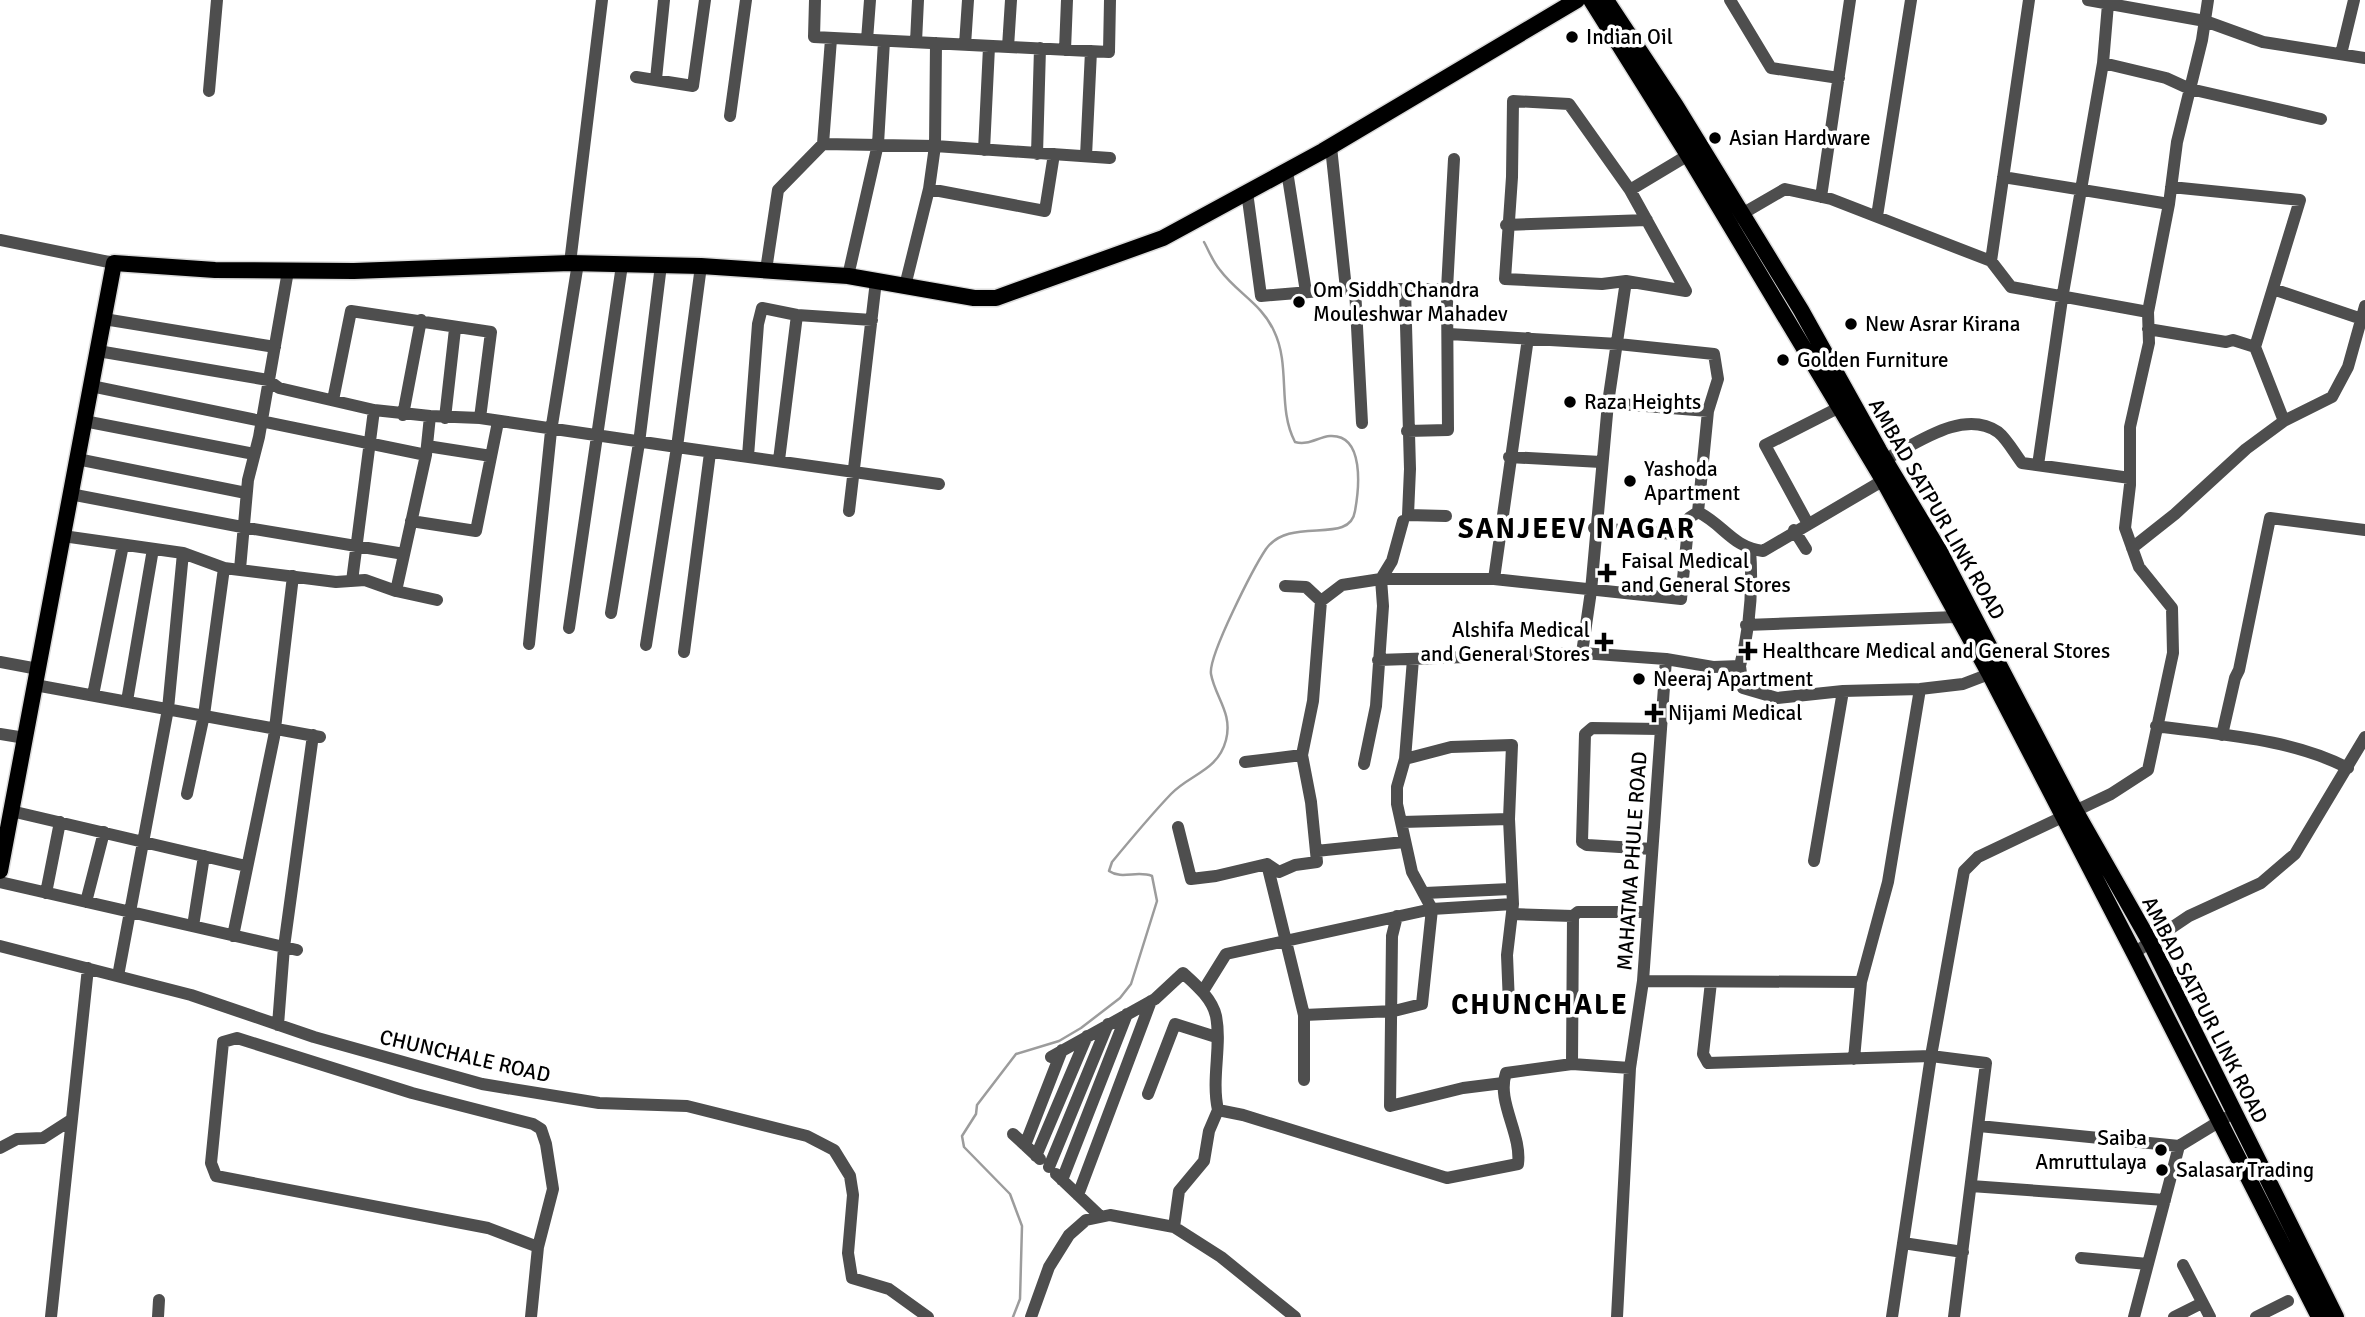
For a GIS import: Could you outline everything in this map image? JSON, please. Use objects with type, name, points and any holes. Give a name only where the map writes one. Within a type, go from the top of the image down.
[{"type":"main road","points":[[0,871],[114,263],[215,270],[288,271],[574,263],[701,266],[848,276],[974,298],[996,298],[1163,238],[1331,147],[1577,0]]},
{"type":"main road","name":"AMBAD SATPUR LINK ROAD","points":[[1591,0],[1695,151]]},
{"type":"main road","name":"AMBAD SATPUR LINK ROAD","points":[[1606,0],[1735,218],[1838,408],[1939,550],[2134,953],[2227,1116],[2336,1317]]},
{"type":"main road","name":"AMBAD SATPUR LINK ROAD","points":[[1735,218],[1801,310],[1884,460],[1888,478],[1956,617],[1996,671]]},
{"type":"main road","name":"AMBAD SATPUR LINK ROAD","points":[[2069,815],[2150,942],[2319,1317]]},
{"type":"street","points":[[209,92],[218,0]]},
{"type":"street","points":[[529,644],[551,431],[574,263],[602,0]]},
{"type":"street","points":[[656,79],[664,0]]},
{"type":"street","points":[[636,77],[692,86],[705,0]]},
{"type":"street","points":[[730,116],[746,0]]},
{"type":"street","points":[[816,0],[814,37],[1109,52],[1110,0]]},
{"type":"street","points":[[867,40],[870,0]]},
{"type":"street","points":[[916,42],[918,0]]},
{"type":"street","points":[[965,45],[968,0]]},
{"type":"street","points":[[1008,47],[1011,0]]},
{"type":"street","points":[[1065,50],[1067,0]]},
{"type":"street","points":[[1730,0],[1771,68],[1839,78]]},
{"type":"street","points":[[1821,197],[1850,0]]},
{"type":"street","points":[[1877,216],[1911,0]]},
{"type":"street","points":[[1991,261],[2029,0]]},
{"type":"street","points":[[2088,0],[2205,21],[2263,42],[2365,58]]},
{"type":"street","points":[[1892,1317],[1931,1056],[1967,866],[1978,857],[2111,794],[2148,770],[2173,653],[2172,608],[2139,567],[2124,528],[2130,478],[2130,427],[2140,386],[2148,312],[2169,204],[2177,142],[2208,0]]},
{"type":"street","points":[[2341,54],[2354,0]]},
{"type":"street","points":[[2038,465],[2062,299],[2103,62],[2108,4]]},
{"type":"street","points":[[766,270],[778,190],[823,144],[831,39]]},
{"type":"street","points":[[848,276],[878,144],[884,41]]},
{"type":"street","points":[[905,286],[929,189],[935,146],[936,43]]},
{"type":"street","points":[[984,150],[989,47]]},
{"type":"street","points":[[1037,153],[1040,48]]},
{"type":"street","points":[[1086,156],[1091,51]]},
{"type":"street","points":[[2103,62],[2166,78],[2190,89],[2321,119]]},
{"type":"street","points":[[1513,101],[1569,104],[1630,190],[1686,291],[1626,281],[1602,284],[1505,279],[1506,225],[1512,177],[1513,101]]},
{"type":"street","points":[[823,144],[935,146],[1110,158]]},
{"type":"street","points":[[1331,147],[1351,288],[1362,423]]},
{"type":"street","points":[[1630,190],[1695,151]]},
{"type":"street","points":[[929,189],[1045,211],[1054,154]]},
{"type":"street","points":[[1408,431],[1448,430],[1447,289],[1454,159]]},
{"type":"street","points":[[1287,171],[1306,292]]},
{"type":"street","points":[[2004,177],[2081,192],[2169,204]]},
{"type":"street","points":[[2171,187],[2300,200],[2255,347],[2284,421]]},
{"type":"street","points":[[1735,218],[1785,189],[1821,197],[1991,261],[2011,287],[2062,299],[2148,312]]},
{"type":"street","points":[[1247,192],[1261,296],[1351,288],[1447,289]]},
{"type":"street","points":[[1506,225],[1647,220]]},
{"type":"street","points":[[0,240],[114,263]]},
{"type":"street","points":[[569,628],[622,265]]},
{"type":"street","points":[[611,613],[639,443],[661,265]]},
{"type":"street","points":[[646,645],[677,447],[701,266]]},
{"type":"street","points":[[240,569],[246,493],[288,271]]},
{"type":"street","points":[[849,512],[876,281]]},
{"type":"street","points":[[1582,653],[1591,591],[1601,462],[1626,281]]},
{"type":"street","points":[[1405,289],[1410,469],[1408,515],[1446,516]]},
{"type":"street","points":[[2132,548],[2175,514],[2246,449],[2284,421],[2332,397],[2348,367],[2364,315],[2273,289]]},
{"type":"street","points":[[748,456],[758,324],[762,308],[797,315],[872,320]]},
{"type":"street","points":[[333,400],[351,311],[421,320],[455,329],[491,332],[480,418]]},
{"type":"street","points":[[779,460],[797,315]]},
{"type":"street","points":[[104,319],[275,347]]},
{"type":"street","points":[[403,415],[421,320]]},
{"type":"street","points":[[445,418],[455,329]]},
{"type":"street","points":[[2148,329],[2226,342],[2233,340],[2255,347]]},
{"type":"street","points":[[1449,334],[1618,344],[1714,355],[1718,379],[1708,411],[1698,512]]},
{"type":"street","points":[[1493,579],[1528,338]]},
{"type":"street","points":[[98,351],[268,380],[279,388],[403,415],[480,418],[551,431],[855,470],[940,484]]},
{"type":"street","points":[[91,386],[369,443],[491,456]]},
{"type":"street","points":[[1608,403],[1708,411]]},
{"type":"street","points":[[1808,522],[1765,445],[1838,408]]},
{"type":"street","points":[[352,581],[374,410]]},
{"type":"street","points":[[396,590],[427,451],[430,416]]},
{"type":"street","points":[[84,421],[254,454]]},
{"type":"street","points":[[411,522],[477,531],[498,422]]},
{"type":"street","points":[[1884,460],[1955,425],[1980,426],[1998,432],[2022,463],[2130,478]]},
{"type":"street","points":[[684,652],[710,453]]},
{"type":"street","points":[[1509,457],[1601,462]]},
{"type":"street","points":[[77,459],[246,493]]},
{"type":"street","points":[[1698,512],[1712,519],[1745,548],[1763,551],[1794,530],[1888,478]]},
{"type":"street","points":[[70,495],[404,554]]},
{"type":"street","points":[[1178,827],[1191,879],[1267,864],[1279,872],[1317,862],[1301,755],[1313,701],[1321,601],[1342,585],[1381,579],[1493,579],[1681,599],[1689,518],[1698,512]]},
{"type":"street","points":[[2222,735],[2239,670],[2270,518],[2365,530]]},
{"type":"street","points":[[1364,764],[1376,706],[1382,629],[1381,579],[1392,561],[1403,521]]},
{"type":"street","points":[[1594,528],[1687,536]]},
{"type":"street","points":[[1794,530],[1806,549]]},
{"type":"street","points":[[62,536],[183,553],[224,568],[293,576],[365,580],[437,600]]},
{"type":"street","points":[[93,695],[123,545]]},
{"type":"street","points":[[127,701],[153,549]]},
{"type":"street","points":[[1750,549],[1752,580],[1740,666],[1743,688],[1777,698],[1843,691],[1920,689],[1963,684],[1996,671]]},
{"type":"street","points":[[118,976],[167,709],[183,553]]},
{"type":"street","points":[[187,794],[204,715],[224,568]]},
{"type":"street","points":[[233,936],[275,728],[293,576]]},
{"type":"street","points":[[1285,586],[1306,587],[1321,601]]},
{"type":"street","points":[[1746,625],[1956,617]]},
{"type":"street","points":[[1378,660],[1582,653],[1667,659],[1713,667],[1740,666]]},
{"type":"street","points":[[1304,1015],[1394,1010],[1422,1004],[1432,909],[1412,872],[1396,804],[1396,787],[1405,759],[1413,659]]},
{"type":"street","name":"MAHATMA PHULE ROAD","points":[[1618,1317],[1630,1068],[1643,981],[1667,659]]},
{"type":"street","points":[[0,662],[93,695],[317,736],[284,947],[278,1025]]},
{"type":"street","points":[[1854,1059],[1861,982],[1888,883],[1920,689]]},
{"type":"street","points":[[1814,861],[1843,691]]},
{"type":"street","points":[[2156,726],[2320,753],[2348,768]]},
{"type":"street","points":[[1652,849],[1587,845],[1582,842],[1585,734],[1592,728],[1660,729]]},
{"type":"street","points":[[0,734],[25,738]]},
{"type":"street","points":[[2134,953],[2189,916],[2261,883],[2295,854],[2365,737]]},
{"type":"street","points":[[1405,759],[1451,747],[1512,745],[1509,819],[1512,909],[1507,956],[1509,1004]]},
{"type":"street","points":[[1245,762],[1301,755]]},
{"type":"street","points":[[11,811],[246,866]]},
{"type":"street","points":[[1402,822],[1509,819]]},
{"type":"street","points":[[46,892],[60,822]]},
{"type":"street","points":[[86,902],[104,832]]},
{"type":"street","points":[[1316,851],[1404,842]]},
{"type":"street","points":[[193,926],[204,856]]},
{"type":"street","points":[[1267,864],[1283,941],[1304,1015],[1304,1080]]},
{"type":"street","points":[[0,882],[298,950]]},
{"type":"street","points":[[1425,893],[1510,890]]},
{"type":"street","points":[[1203,991],[1226,954],[1432,909],[1512,909],[1573,916],[1578,912],[1648,912]]},
{"type":"street","points":[[1397,916],[1392,936],[1394,1010],[1390,1106],[1463,1088],[1503,1083]]},
{"type":"street","points":[[1572,1064],[1573,916]]},
{"type":"street","name":"CHUNCHALE ROAD","points":[[0,946],[218,1003],[278,1025],[416,1068],[508,1090],[622,1105],[687,1106],[807,1136],[834,1150],[850,1176],[853,1195],[848,1253],[852,1278],[889,1289],[928,1317]]},
{"type":"street","points":[[51,1317],[88,968]]},
{"type":"street","points":[[1025,1145],[1057,1053],[1151,1001],[1183,973],[1203,991],[1216,1015],[1214,1094],[1218,1110],[1209,1131],[1204,1161],[1179,1191],[1174,1227]]},
{"type":"street","points":[[1643,981],[1861,982]]},
{"type":"street","points":[[1711,982],[1703,1054],[1708,1063],[1931,1056],[1986,1063],[1954,1317]]},
{"type":"street","points":[[1078,1195],[1151,1001]]},
{"type":"street","points":[[1062,1180],[1127,1014]]},
{"type":"street","points":[[1049,1167],[1108,1024]]},
{"type":"street","points":[[1148,1094],[1175,1024],[1216,1037]]},
{"type":"street","points":[[1036,1156],[1087,1035]]},
{"type":"street","points":[[531,1317],[538,1247],[551,1204],[553,1175],[541,1129],[533,1124],[412,1093],[237,1038],[223,1042],[211,1163],[216,1176],[488,1228],[538,1247]]},
{"type":"street","points":[[1218,1110],[1243,1115],[1447,1178],[1518,1164],[1517,1136],[1503,1083],[1506,1073],[1572,1064],[1630,1068]]},
{"type":"street","points":[[1979,1126],[2179,1146],[2227,1116]]},
{"type":"street","points":[[0,1148],[17,1139],[43,1138],[71,1120]]},
{"type":"street","points":[[1013,1134],[1099,1215]]},
{"type":"street","points":[[2134,1317],[2179,1146]]},
{"type":"street","points":[[1971,1186],[2165,1200]]},
{"type":"street","points":[[1031,1317],[1041,1285],[1061,1245],[1078,1226],[1099,1215],[1126,1216],[1174,1227],[1221,1257],[1295,1317]]},
{"type":"street","points":[[1903,1244],[1963,1252]]},
{"type":"street","points":[[2081,1258],[2148,1264]]},
{"type":"street","points":[[2183,1265],[2210,1317]]},
{"type":"street","points":[[158,1317],[159,1300]]},
{"type":"street","points":[[2256,1317],[2288,1301]]},
{"type":"street","points":[[2175,1317],[2202,1303]]},
{"type":"waterway","points":[[1013,1317],[1020,1299],[1022,1226],[1010,1194],[964,1147],[962,1136],[976,1114],[977,1105],[1016,1054],[1059,1041],[1081,1028],[1120,998],[1131,984],[1157,901],[1152,876],[1114,874],[1109,871],[1112,862],[1171,794],[1217,759],[1222,750],[1228,730],[1223,706],[1211,674],[1212,664],[1233,611],[1266,549],[1277,539],[1289,534],[1342,527],[1351,521],[1355,511],[1358,490],[1357,464],[1349,444],[1341,438],[1330,436],[1304,443],[1295,442],[1287,415],[1282,358],[1274,331],[1263,313],[1218,267],[1204,242]]},
{"type":"place","name":"Indian Oil","points":[[1572,37]]},
{"type":"place","name":"Asian Hardware","points":[[1715,138]]},
{"type":"place","name":"Om Siddh Chandra Mouleshwar Mahadev","points":[[1299,302]]},
{"type":"place","name":"New Asrar Kirana","points":[[1851,324]]},
{"type":"place","name":"Golden Furniture","points":[[1783,360]]},
{"type":"place","name":"Raza Heights","points":[[1570,402]]},
{"type":"place","name":"Yashoda Apartment","points":[[1630,481]]},
{"type":"place","name":"Faisal Medical and General Stores","points":[[1607,573]]},
{"type":"place","name":"Alshifa Medical and General Stores","points":[[1604,642]]},
{"type":"place","name":"Healthcare Medical and General Stores","points":[[1748,651]]},
{"type":"place","name":"Neeraj Apartment","points":[[1639,679]]},
{"type":"place","name":"Nijami Medical","points":[[1654,713]]},
{"type":"place","name":"Saiba Amruttulaya","points":[[2161,1150]]},
{"type":"place","name":"Salasar Trading","points":[[2162,1170]]},
{"type":"district","name":"SANJEEV NAGAR","points":[[1577,528]]},
{"type":"district","name":"CHUNCHALE","points":[[1540,1004]]}]
